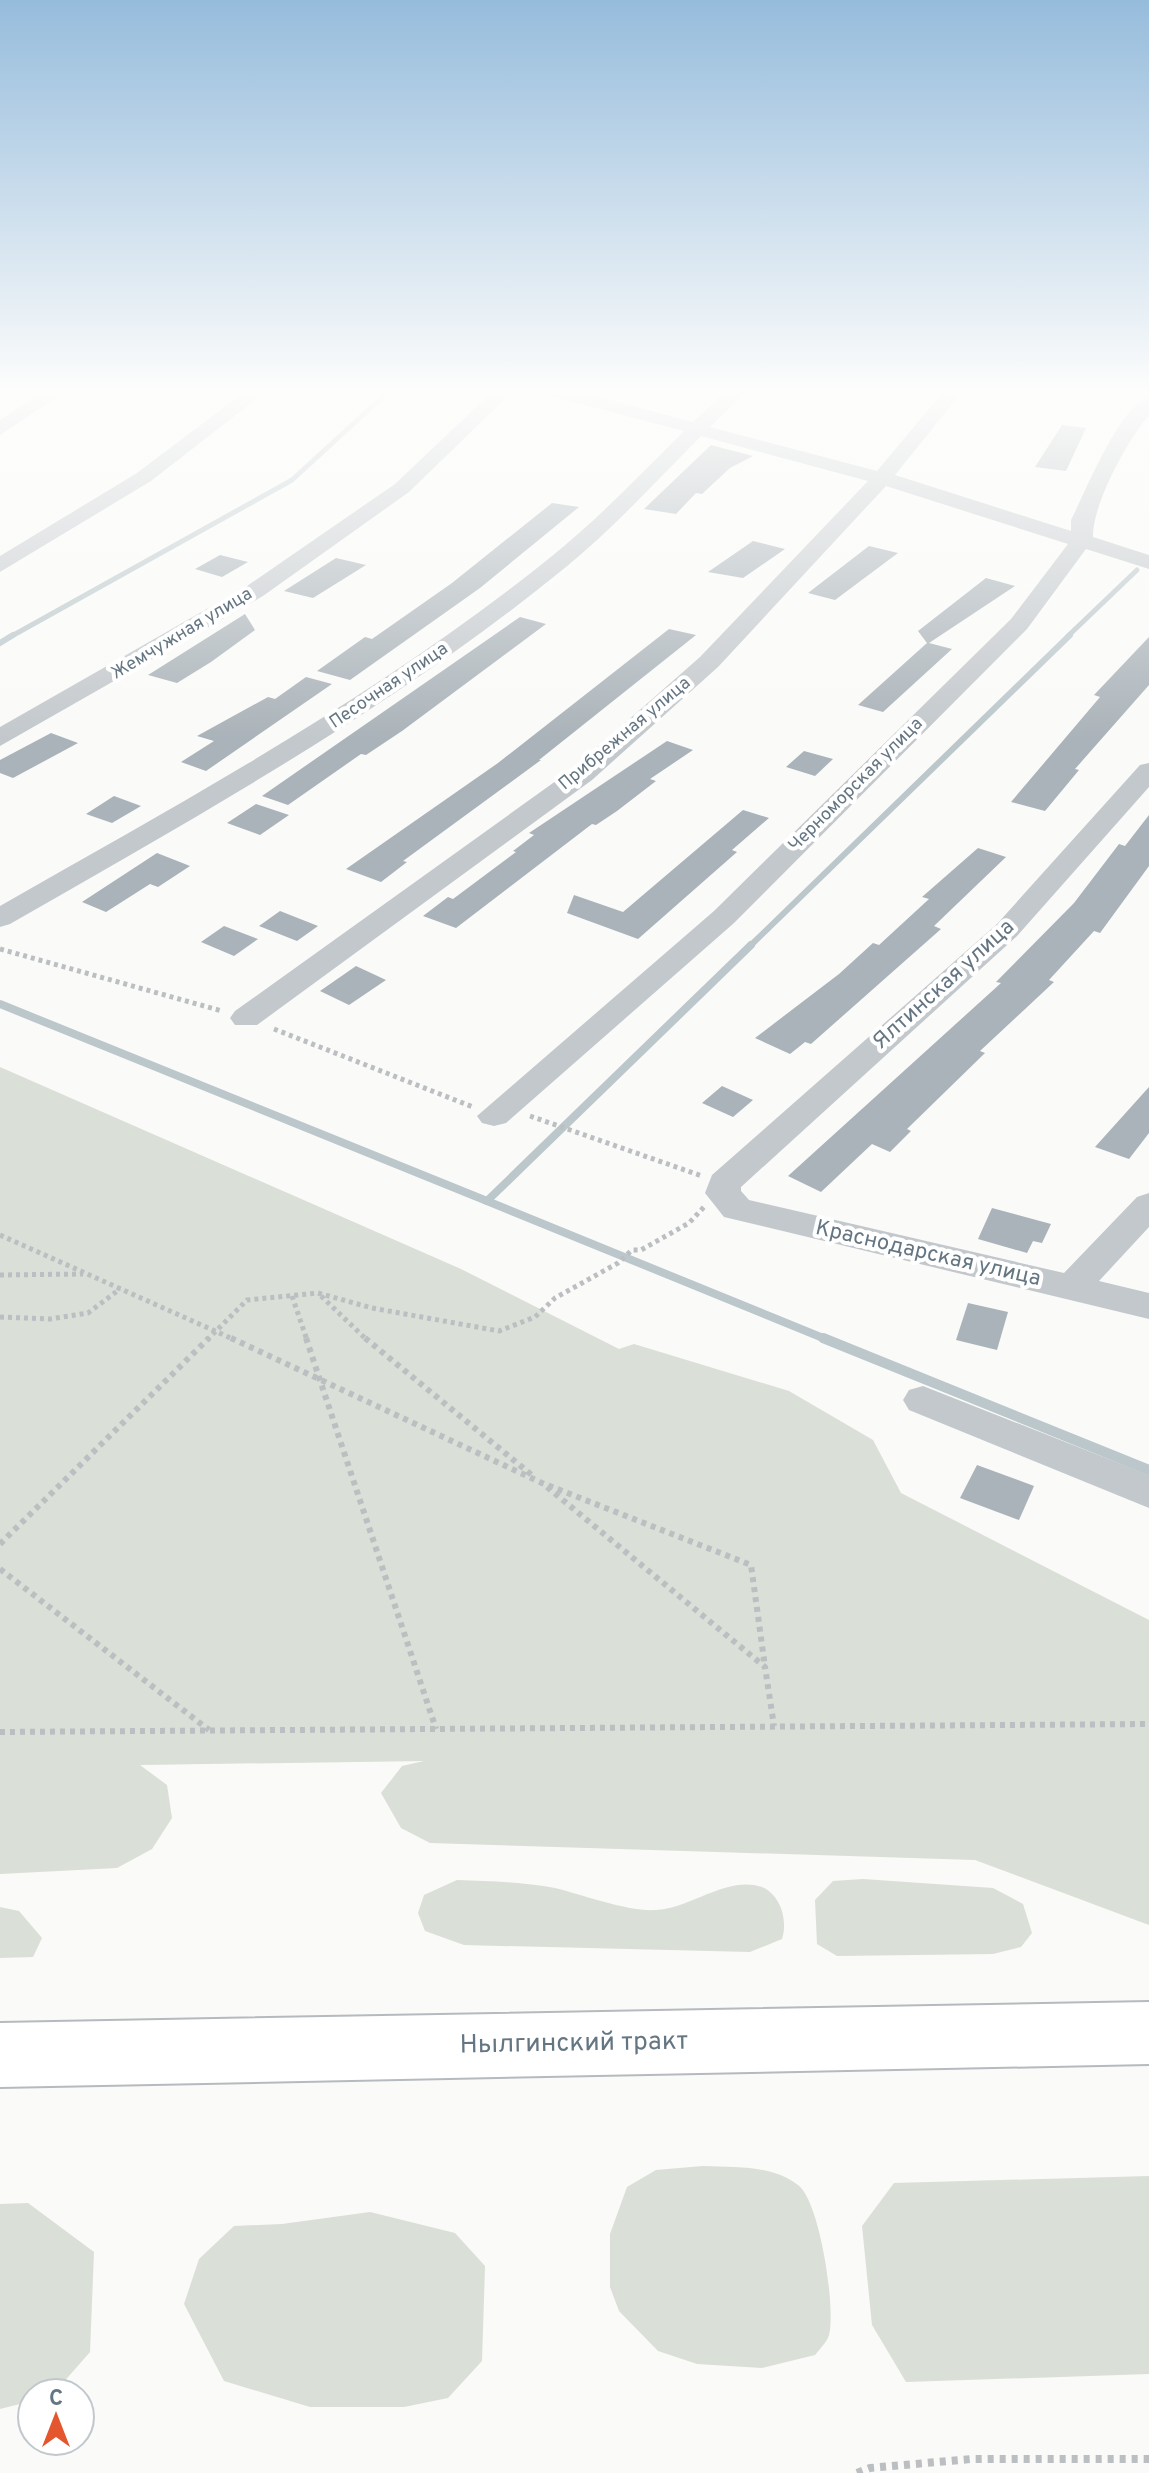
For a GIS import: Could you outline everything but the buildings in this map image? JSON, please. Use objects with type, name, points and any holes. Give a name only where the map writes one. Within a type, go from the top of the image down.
[{"type":"main road","name":"Нылгинский тракт","points":[[0,2055],[1149,2033]]},
{"type":"street","points":[[0,565],[93,508]]},
{"type":"street","name":"Жемчужная улица","points":[[0,738],[255,591],[373,508]]},
{"type":"street","name":"Песочная улица","points":[[0,918],[314,737],[447,647],[562,559],[614,508]]},
{"type":"street","name":"Прибрежная улица","points":[[246,1018],[583,774],[709,662],[853,508]]},
{"type":"street","points":[[980,508],[1149,562]]},
{"type":"street","name":"Черноморская улица","points":[[499,1111],[724,917],[1019,624],[1082,540],[1082,520],[1088,508]]},
{"type":"street","name":"Ялтинская улица","points":[[724,1183],[1007,930],[1149,771]]},
{"type":"street","name":"Краснодарская улица","points":[[724,1183],[723,1193],[737,1209],[1149,1306]]},
{"type":"street","points":[[1072,1288],[1149,1205]]},
{"type":"street","points":[[923,1400],[1149,1492]]},
{"type":"path","points":[[0,1544],[247,1300],[318,1293],[372,1308],[499,1331],[535,1317],[555,1298],[618,1263],[632,1250],[641,1250],[689,1223],[724,1183],[499,1111]]},
{"type":"path","points":[[0,1235],[319,1377],[542,1483],[751,1565],[774,1726]]},
{"type":"path","points":[[0,1275],[86,1274]]},
{"type":"path","points":[[0,1317],[50,1319],[88,1313],[120,1289]]},
{"type":"path","points":[[318,1293],[388,1359],[765,1667]]},
{"type":"path","points":[[292,1296],[436,1729]]},
{"type":"path","points":[[0,1569],[210,1730]]},
{"type":"path","points":[[0,1732],[1149,1724]]},
{"type":"path","points":[[857,2473],[870,2468],[971,2459],[1149,2459]]},
{"type":"shaded area","points":[[0,1067],[461,1269],[619,1349],[634,1344],[789,1391],[873,1440],[901,1493],[1149,1620],[1149,1925],[975,1860],[430,1843],[401,1828],[381,1793],[402,1766],[424,1761],[140,1765],[167,1785],[172,1818],[152,1849],[117,1868],[0,1874]]},
{"type":"shaded area","points":[[863,1879],[993,1888],[1023,1904],[1032,1933],[1021,1947],[993,1954],[837,1956],[817,1944],[815,1900],[833,1881]]},
{"type":"shaded area","points":[[457,1880],[543,1886],[645,1910],[669,1908],[723,1888],[749,1884],[762,1887],[774,1896],[781,1909],[784,1932],[782,1939],[750,1952],[464,1945],[425,1931],[418,1913],[424,1895]]},
{"type":"shaded area","points":[[0,1907],[19,1911],[42,1938],[33,1957],[0,1958]]},
{"type":"shaded area","points":[[703,2166],[753,2168],[776,2173],[798,2185],[806,2195],[819,2233],[830,2303],[829,2335],[815,2355],[762,2368],[697,2364],[658,2351],[619,2311],[610,2287],[610,2234],[627,2187],[656,2170]]},
{"type":"shaded area","points":[[1149,2176],[1149,2374],[906,2382],[872,2325],[862,2226],[894,2183]]},
{"type":"shaded area","points":[[28,2203],[94,2252],[90,2352],[68,2377],[16,2377],[16,2405],[0,2409],[0,2204]]},
{"type":"shaded area","points":[[370,2212],[455,2233],[485,2266],[482,2361],[448,2398],[404,2407],[310,2407],[224,2381],[184,2304],[199,2259],[234,2226],[282,2224]]},
{"type":"waterway","points":[[10,637],[241,508]]},
{"type":"waterway","points":[[1067,637],[1137,570]]},
{"type":"waterway","points":[[0,643],[13,635]]},
{"type":"waterway","points":[[749,947],[1070,635]]},
{"type":"waterway","points":[[487,1201],[751,945]]},
{"type":"waterway","points":[[0,1004],[487,1201]]},
{"type":"waterway","points":[[487,1201],[828,1340]]},
{"type":"waterway","points":[[823,1338],[1149,1470]]}]
